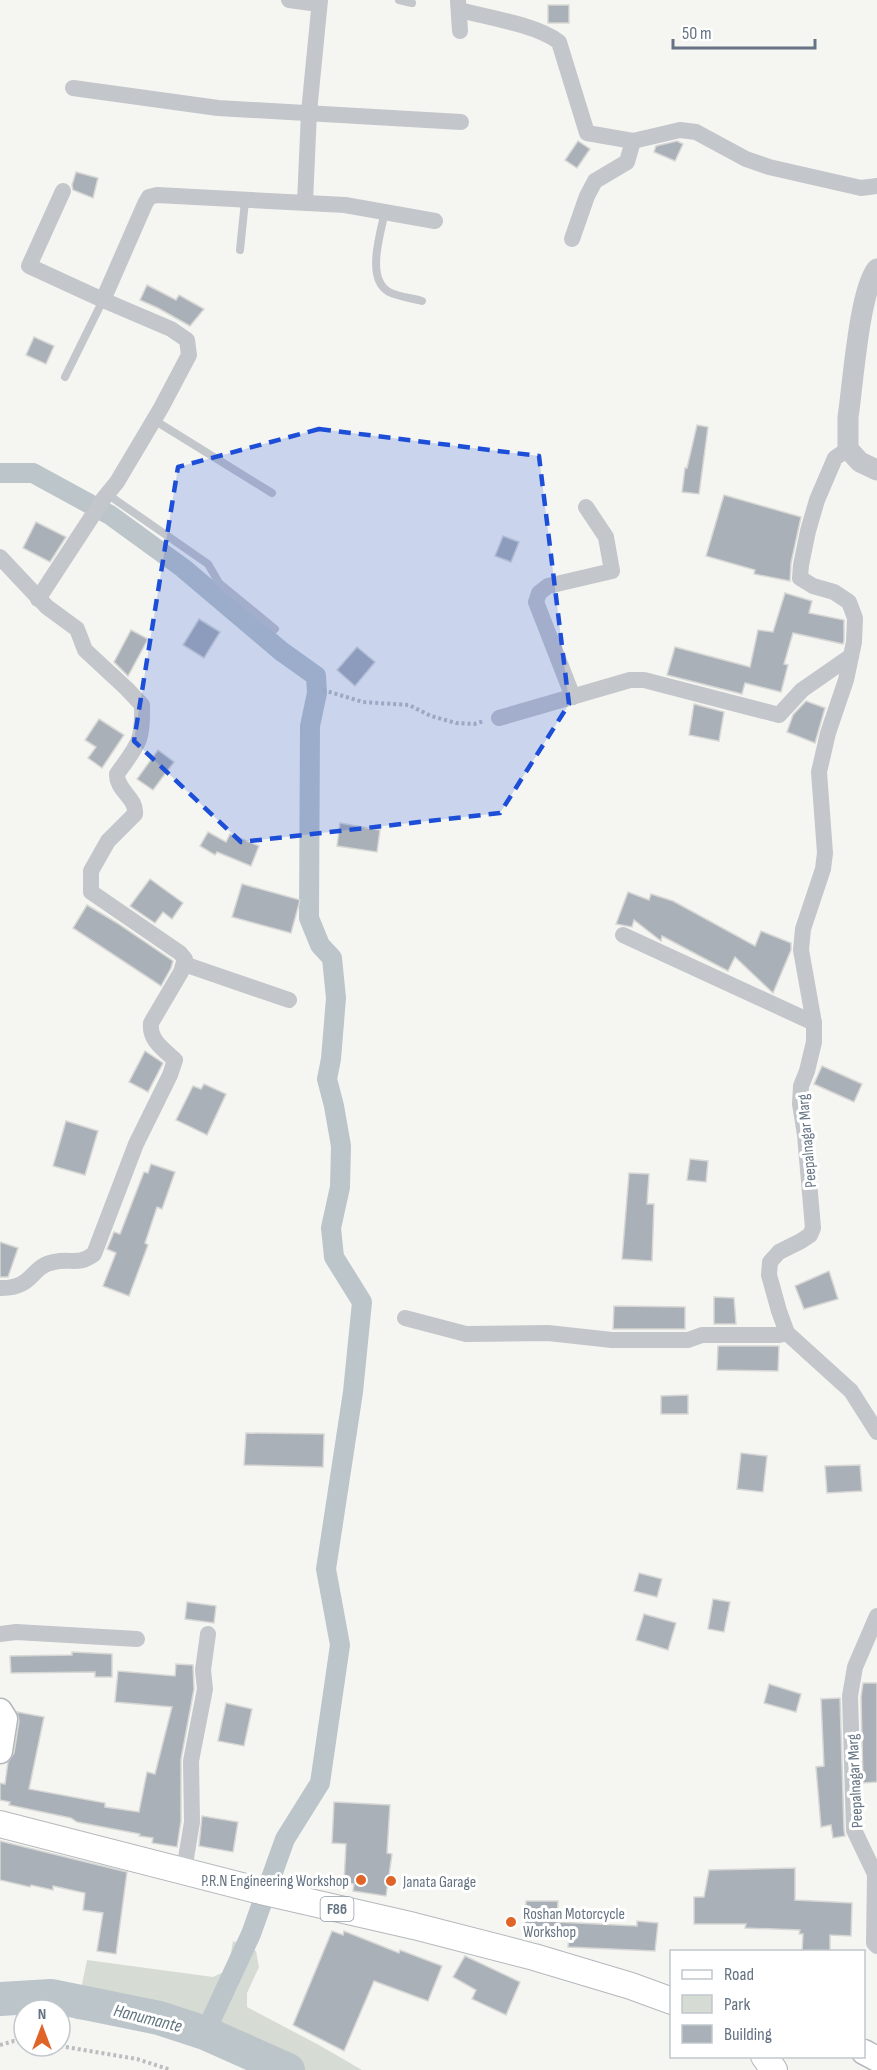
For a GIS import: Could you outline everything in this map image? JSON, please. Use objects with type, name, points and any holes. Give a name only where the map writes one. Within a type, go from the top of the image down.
[{"type":"main road","points":[[0,1711],[5,1719],[0,1751]]},
{"type":"main road","name":"F86","points":[[0,1824],[184,1870],[261,1892],[414,1926],[534,1957],[670,2000]]},
{"type":"street","points":[[289,0],[319,2],[309,112],[305,202]]},
{"type":"street","points":[[460,31],[458,5],[551,36],[559,42],[587,133],[633,141],[680,130],[696,132],[746,159],[769,167],[861,188],[877,186]]},
{"type":"street","points":[[73,88],[218,108],[461,122]]},
{"type":"street","points":[[572,239],[587,196],[595,181],[627,162],[633,141]]},
{"type":"street","points":[[38,599],[91,516],[117,482],[189,355],[188,340],[171,329],[29,266],[63,191]]},
{"type":"street","points":[[103,300],[145,204],[149,197],[157,195],[345,205],[385,210],[435,221]]},
{"type":"street","points":[[877,269],[870,278],[865,300],[848,417],[848,449],[860,462],[877,470]]},
{"type":"street","name":"Peepalnagar Marg","points":[[787,1333],[769,1275],[770,1262],[779,1252],[801,1242],[810,1235],[813,1228],[800,1104],[801,1086],[814,1042],[814,1023],[801,950],[803,929],[823,869],[825,853],[819,772],[828,733],[846,680],[855,618],[849,602],[834,592],[813,586],[800,578],[803,553],[817,500],[835,458],[848,449]]},
{"type":"street","points":[[573,696],[536,602],[539,593],[548,586],[612,571],[606,537],[586,507]]},
{"type":"street","points":[[0,557],[38,599],[77,629],[85,650],[142,705],[143,730],[140,741],[117,774],[117,780],[136,810],[135,814],[108,841],[91,871],[91,892],[180,953],[185,959],[151,1023],[150,1030],[152,1038],[175,1059],[170,1075],[136,1144],[94,1254],[78,1262],[52,1262],[39,1269],[26,1283],[15,1287],[0,1288]]},
{"type":"street","points":[[499,718],[630,680],[644,680],[779,715],[802,690],[851,656]]},
{"type":"street","points":[[623,935],[814,1023]]},
{"type":"street","points":[[184,964],[289,1000]]},
{"type":"street","points":[[405,1318],[466,1334],[548,1333],[612,1340],[688,1340],[702,1335],[779,1335],[787,1333],[850,1391],[877,1432]]},
{"type":"street","name":"Peepalnagar Marg","points":[[877,1616],[855,1667],[850,1696],[854,1830],[875,1874],[873,1932],[874,1943],[877,1946]]},
{"type":"street","points":[[0,1634],[16,1632],[137,1639]]},
{"type":"street","points":[[184,1870],[192,1822],[190,1761],[205,1689],[203,1670],[208,1634]]},
{"type":"lane","points":[[399,0],[412,3]]},
{"type":"lane","points":[[240,250],[245,201]]},
{"type":"lane","points":[[385,210],[375,268],[379,282],[388,292],[422,301]]},
{"type":"lane","points":[[65,377],[103,300]]},
{"type":"lane","points":[[154,420],[272,492]]},
{"type":"lane","points":[[105,496],[208,564],[219,583],[275,629]]},
{"type":"path","points":[[323,690],[363,702],[409,705],[431,716],[456,723],[474,724],[499,718]]},
{"type":"path","points":[[72,2048],[136,2059],[171,2070]]},
{"type":"highlighted area","points":[[319,429],[539,456],[569,704],[500,813],[241,842],[134,741],[178,467]]},
{"type":"green space","points":[[233,1941],[256,1951],[259,1967],[247,1993],[247,2007],[362,2070],[257,2070],[204,2051],[177,2038],[125,2023],[75,2019],[87,1960],[213,1977],[228,1970]]},
{"type":"building","points":[[548,5],[569,5],[569,23],[548,23]]},
{"type":"building","points":[[578,141],[590,149],[577,168],[565,160]]},
{"type":"building","points":[[677,141],[683,144],[675,161],[654,152],[656,146]]},
{"type":"building","points":[[76,172],[98,178],[93,198],[73,190],[72,185]]},
{"type":"building","points":[[147,285],[176,300],[179,295],[204,309],[190,326],[140,300]]},
{"type":"building","points":[[34,337],[54,346],[46,364],[26,355]]},
{"type":"building","points":[[697,425],[708,427],[699,494],[682,492],[685,468],[687,468]]},
{"type":"building","points":[[724,495],[801,517],[791,563],[790,581],[754,574],[755,570],[706,556]]},
{"type":"building","points":[[36,522],[66,537],[50,562],[23,548]]},
{"type":"building","points":[[503,536],[519,542],[511,562],[495,556]]},
{"type":"building","points":[[785,593],[812,601],[809,613],[844,620],[844,641],[843,644],[793,633],[784,664],[788,665],[781,692],[745,683],[742,694],[667,675],[675,647],[750,667],[758,630],[773,632]]},
{"type":"building","points":[[199,619],[220,632],[204,658],[183,645]]},
{"type":"building","points":[[131,630],[148,639],[128,676],[114,662]]},
{"type":"building","points":[[357,647],[375,662],[355,686],[337,670]]},
{"type":"building","points":[[806,701],[825,708],[815,743],[787,732],[793,715]]},
{"type":"building","points":[[694,704],[724,712],[719,741],[689,735]]},
{"type":"building","points":[[99,719],[124,735],[102,768],[88,758],[96,747],[85,740]]},
{"type":"building","points":[[158,750],[174,762],[153,790],[137,779]]},
{"type":"building","points":[[340,823],[380,830],[377,852],[337,846]]},
{"type":"building","points":[[208,832],[226,842],[230,834],[259,846],[251,866],[217,852],[215,855],[200,846]]},
{"type":"building","points":[[150,879],[183,903],[172,919],[163,912],[155,923],[130,906]]},
{"type":"building","points":[[242,884],[300,900],[291,933],[232,917]]},
{"type":"building","points":[[628,892],[649,900],[651,894],[673,901],[755,946],[761,931],[791,943],[791,950],[773,993],[735,957],[728,971],[662,936],[661,941],[634,920],[632,927],[616,924]]},
{"type":"building","points":[[87,905],[173,961],[161,986],[73,928]]},
{"type":"building","points":[[145,1051],[163,1063],[148,1092],[129,1082]]},
{"type":"building","points":[[822,1066],[862,1084],[854,1102],[814,1084]]},
{"type":"building","points":[[204,1084],[226,1094],[207,1135],[176,1120],[193,1086],[201,1089]]},
{"type":"building","points":[[66,1121],[98,1131],[85,1175],[53,1166]]},
{"type":"building","points":[[690,1159],[708,1161],[706,1182],[687,1180]]},
{"type":"building","points":[[151,1164],[175,1172],[162,1209],[157,1207],[145,1243],[148,1245],[129,1296],[103,1286],[116,1253],[107,1249],[114,1232],[120,1234],[144,1172],[148,1173]]},
{"type":"building","points":[[629,1173],[649,1174],[647,1204],[654,1204],[652,1261],[622,1259]]},
{"type":"building","points":[[0,1242],[18,1248],[8,1277],[0,1277]]},
{"type":"building","points":[[829,1271],[838,1299],[804,1309],[795,1286]]},
{"type":"building","points":[[714,1297],[734,1298],[736,1324],[714,1324]]},
{"type":"building","points":[[614,1306],[685,1307],[685,1329],[613,1329]]},
{"type":"building","points":[[718,1346],[779,1346],[778,1371],[717,1370]]},
{"type":"building","points":[[688,1395],[688,1414],[661,1414],[661,1396]]},
{"type":"building","points":[[246,1433],[324,1434],[323,1467],[244,1465]]},
{"type":"building","points":[[741,1453],[767,1456],[763,1492],[737,1489]]},
{"type":"building","points":[[860,1465],[862,1491],[827,1493],[825,1466]]},
{"type":"building","points":[[639,1573],[662,1579],[657,1597],[634,1591]]},
{"type":"building","points":[[713,1599],[730,1602],[724,1632],[708,1629]]},
{"type":"building","points":[[187,1602],[216,1606],[214,1623],[185,1619]]},
{"type":"building","points":[[644,1614],[676,1623],[668,1650],[636,1640]]},
{"type":"building","points":[[72,1652],[112,1654],[112,1677],[95,1677],[95,1672],[11,1673],[10,1656],[72,1655]]},
{"type":"building","points":[[176,1664],[193,1665],[194,1689],[181,1759],[181,1821],[177,1847],[152,1843],[153,1838],[139,1836],[140,1834],[77,1822],[71,1818],[9,1805],[10,1802],[0,1800],[0,1783],[5,1784],[8,1762],[14,1753],[19,1721],[17,1712],[44,1717],[29,1789],[105,1803],[105,1807],[139,1812],[147,1772],[155,1774],[172,1707],[115,1702],[118,1671],[175,1676]]},
{"type":"building","points":[[863,1683],[877,1683],[877,1782],[863,1783],[861,1697]]},
{"type":"building","points":[[769,1684],[801,1694],[796,1712],[764,1703]]},
{"type":"building","points":[[840,1698],[845,1836],[833,1838],[831,1825],[821,1827],[816,1767],[824,1766],[821,1699]]},
{"type":"building","points":[[226,1703],[252,1709],[244,1746],[218,1741]]},
{"type":"building","points":[[334,1802],[390,1805],[387,1853],[392,1854],[386,1896],[353,1891],[354,1884],[344,1883],[346,1844],[332,1843]]},
{"type":"building","points":[[202,1816],[238,1822],[233,1852],[199,1846]]},
{"type":"building","points":[[0,1841],[127,1872],[116,1954],[97,1951],[103,1913],[83,1910],[85,1893],[53,1886],[53,1890],[31,1885],[30,1887],[0,1880]]},
{"type":"building","points":[[795,1868],[795,1900],[852,1903],[851,1936],[830,1935],[830,1950],[802,1950],[803,1934],[799,1934],[800,1930],[745,1928],[746,1924],[694,1924],[694,1897],[704,1897],[709,1870]]},
{"type":"building","points":[[526,1901],[558,1901],[557,1922],[637,1926],[637,1921],[658,1923],[655,1951],[568,1947],[569,1937],[525,1936]]},
{"type":"building","points":[[332,1931],[343,1935],[344,1931],[399,1953],[400,1950],[442,1966],[428,2001],[374,1981],[344,2051],[293,2025]]},
{"type":"building","points":[[465,1956],[520,1982],[506,2015],[472,1999],[476,1990],[453,1977]]},
{"type":"waterway","points":[[0,473],[33,473],[110,515],[183,568],[281,651],[316,676],[317,693],[310,726],[309,918],[320,945],[332,958],[336,998],[327,1079],[341,1146],[340,1187],[331,1228],[334,1257],[362,1302],[353,1392],[326,1569],[340,1645],[320,1783],[285,1839],[251,1934],[205,2033]]},
{"type":"waterway","name":"Hanumante","points":[[0,1999],[51,1996],[159,2018],[205,2033],[288,2070]]},
{"type":"place","name":"P.R.N Engineering Workshop","points":[[361,1880]]},
{"type":"place","name":"Janata Garage","points":[[391,1881]]},
{"type":"place","name":"Roshan Motorcycle Workshop","points":[[511,1922]]}]
